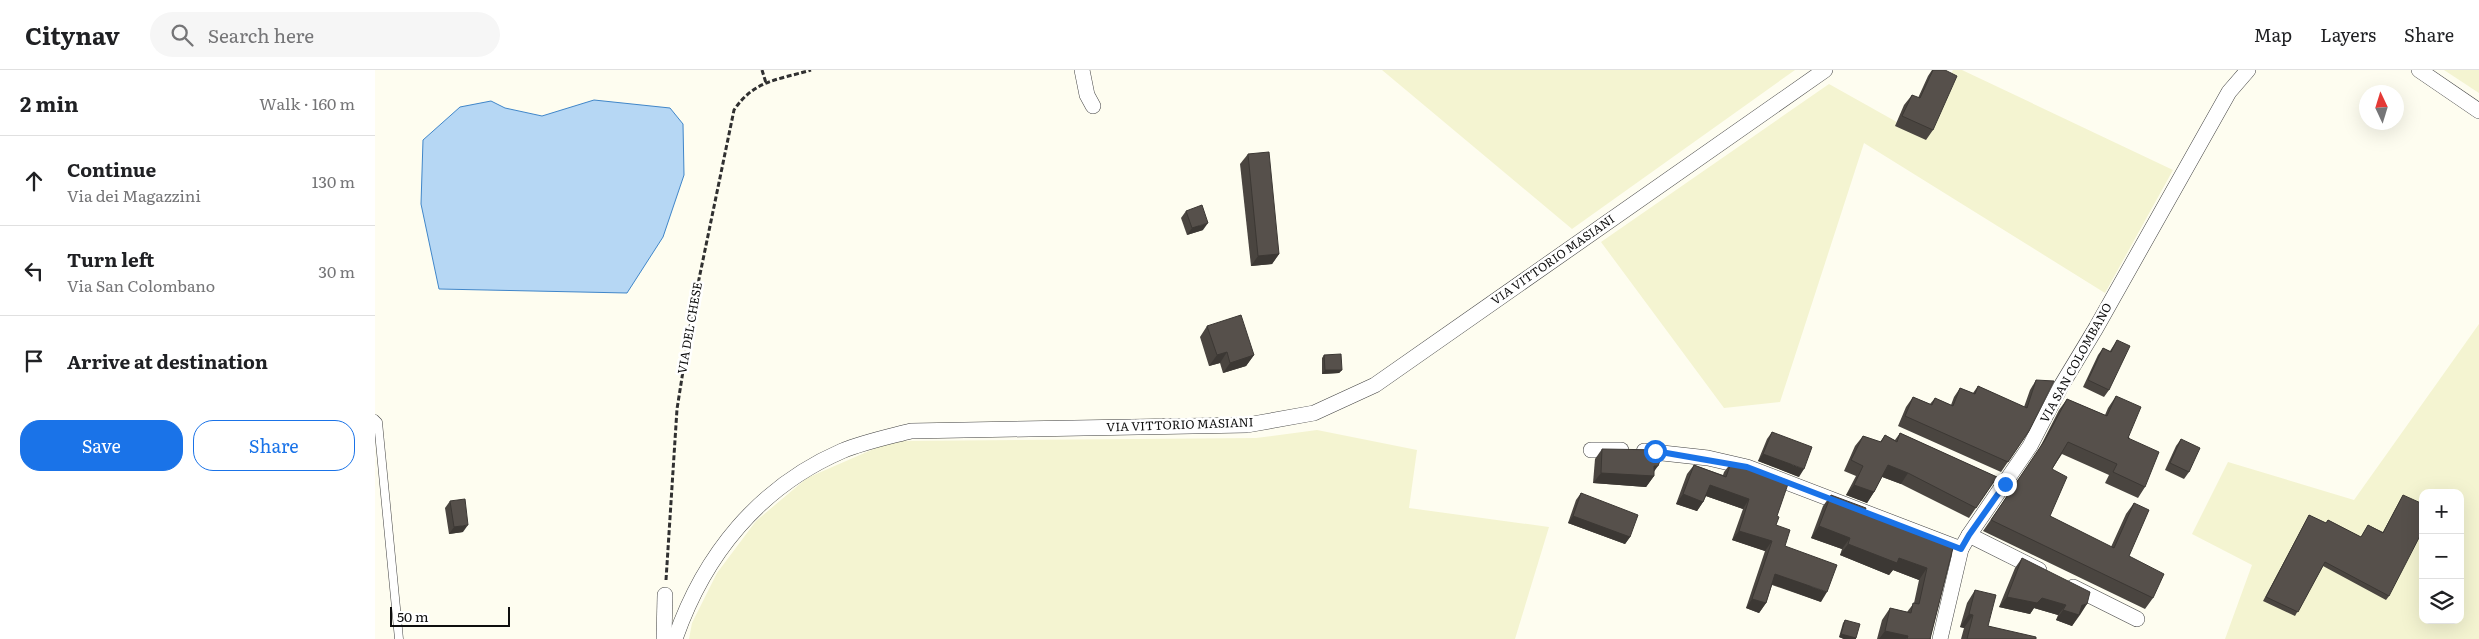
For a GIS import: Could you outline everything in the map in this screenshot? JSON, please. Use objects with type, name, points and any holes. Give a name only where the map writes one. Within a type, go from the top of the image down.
[{"type":"street","points":[[1082,70],[1087,95],[1093,106]]},
{"type":"street","name":"VIA VITTORIO MASIANI","points":[[675,639],[703,575],[726,540],[747,514],[778,487],[809,467],[842,451],[871,441],[911,431],[1247,424],[1314,413],[1375,385],[1825,70]]},
{"type":"street","name":"VIA SAN COLOMBANO","points":[[2229,92],[2235,70]]},
{"type":"street","name":"VIA SAN COLOMBANO","points":[[1940,639],[1961,549],[2030,446],[2061,386],[2097,328],[2229,92],[2248,70]]},
{"type":"street","points":[[2419,70],[2479,112]]},
{"type":"street","points":[[1591,450],[1655,451],[1747,467],[1961,549]]},
{"type":"street","points":[[1987,476],[2005,484]]},
{"type":"street","points":[[1969,535],[2137,619]]},
{"type":"street","points":[[665,595],[665,639]]},
{"type":"lane","points":[[375,419],[378,422],[377,436],[399,639]]},
{"type":"path","points":[[762,70],[766,83]]},
{"type":"path","name":"VIA DEL CHESE","points":[[665,595],[667,529],[677,409],[693,308],[734,110],[743,96],[755,87],[811,70]]},
{"type":"green space","points":[[1382,70],[1795,70],[1572,229]]},
{"type":"green space","points":[[1953,70],[1962,70],[2173,170],[2105,293],[1864,143],[1780,402],[1724,408],[1601,242],[1829,84],[1920,135]]},
{"type":"green space","points":[[2444,70],[2479,70],[2479,93]]},
{"type":"green space","points":[[2479,324],[2479,639],[2225,639],[2252,565],[2192,534],[2228,462],[2354,500]]},
{"type":"green space","points":[[1317,430],[1417,450],[1409,508],[1549,527],[1515,639],[689,639],[692,623],[717,573],[756,521],[807,478],[892,441],[1256,438]]},
{"type":"water","points":[[594,100],[670,108],[683,124],[684,175],[663,237],[627,293],[439,289],[421,204],[423,140],[460,107],[491,101],[505,108],[542,116]]},
{"type":"building","points":[[1933,70],[1945,70],[1957,76],[1933,130],[1902,116],[1912,95],[1920,98]]},
{"type":"building","points":[[1269,152],[1279,254],[1258,256],[1248,154]]},
{"type":"building","points":[[1202,205],[1208,223],[1192,228],[1186,211]]},
{"type":"building","points":[[1241,315],[1254,355],[1230,363],[1227,352],[1217,355],[1207,326]]},
{"type":"building","points":[[2117,340],[2130,346],[2109,390],[2088,380],[2103,348],[2111,352]]},
{"type":"building","points":[[1341,354],[1342,370],[1325,370],[1324,355]]},
{"type":"building","points":[[2036,380],[2054,381],[2029,431],[2008,462],[1905,416],[1913,397],[1932,405],[1935,398],[1953,406],[1960,388],[1975,394],[1978,386],[2027,408]]},
{"type":"building","points":[[2116,396],[2141,407],[2128,438],[2159,452],[2145,487],[2113,472],[2117,464],[2068,442],[2052,469],[2067,477],[2050,516],[2114,548],[2134,503],[2149,510],[2129,556],[2164,574],[2153,598],[1991,520],[2045,440],[2067,399],[2107,416]]},
{"type":"building","points":[[1772,432],[1812,447],[1804,469],[1763,454]]},
{"type":"building","points":[[1900,433],[1997,477],[1976,508],[1908,473],[1888,465],[1874,492],[1854,485],[1863,466],[1851,460],[1863,436],[1881,442],[1885,435],[1897,442]]},
{"type":"building","points":[[2181,439],[2200,448],[2189,472],[2170,463]]},
{"type":"building","points":[[1602,449],[1664,450],[1658,466],[1654,466],[1654,476],[1601,473]]},
{"type":"building","points":[[1731,463],[1751,467],[1789,481],[1777,516],[1779,517],[1776,525],[1790,530],[1785,546],[1837,565],[1827,592],[1775,574],[1766,603],[1752,599],[1772,541],[1739,531],[1749,499],[1710,485],[1703,502],[1683,494],[1694,465],[1726,477]]},
{"type":"building","points":[[1581,493],[1638,515],[1630,537],[1573,516]]},
{"type":"building","points":[[1831,495],[1866,508],[1864,513],[1953,548],[1930,639],[1907,639],[1908,636],[1885,631],[1890,608],[1911,613],[1913,603],[1919,604],[1927,568],[1899,558],[1897,563],[1848,544],[1850,538],[1819,526]]},
{"type":"building","points":[[2403,495],[2419,502],[2419,538],[2389,596],[2325,562],[2298,612],[2266,597],[2309,515],[2326,523],[2328,520],[2361,537],[2368,525],[2383,533]]},
{"type":"building","points":[[465,499],[468,525],[454,527],[450,501]]},
{"type":"building","points":[[2022,558],[2090,592],[2087,604],[2082,605],[2079,615],[2063,610],[2066,605],[2042,598],[2037,603],[2007,597]]},
{"type":"building","points":[[1975,590],[1996,595],[1988,626],[2036,637],[2036,639],[1967,639],[1973,615],[1969,614]]},
{"type":"building","points":[[1845,620],[1860,624],[1856,638],[1841,634]]},
{"type":"route","points":[[1655,451],[1708,458],[1747,467],[1961,549],[2005,484]]}]
